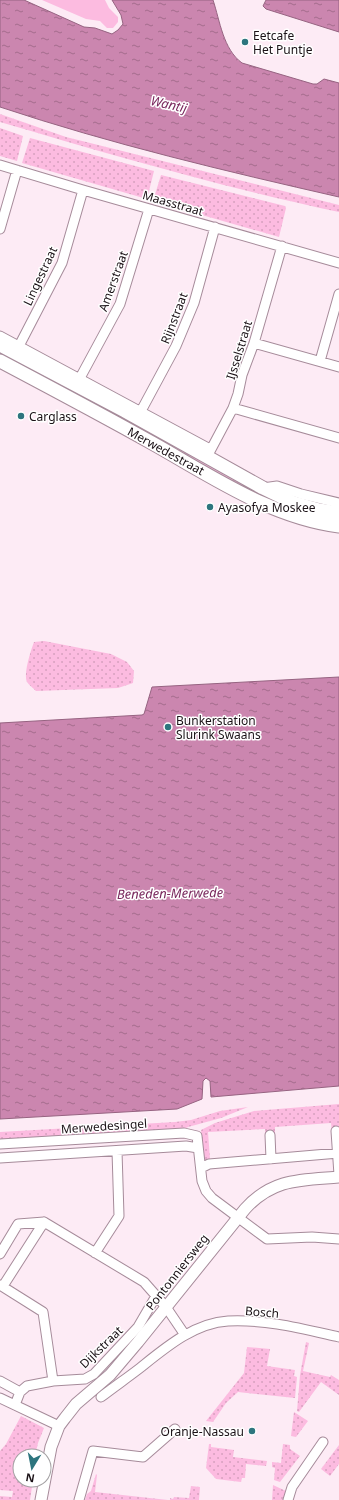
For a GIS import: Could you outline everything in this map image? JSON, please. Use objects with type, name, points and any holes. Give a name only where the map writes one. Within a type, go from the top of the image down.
[{"type":"main road","name":"Merwedestraat","points":[[0,345],[125,412],[208,453],[263,488],[294,503],[335,519]]},
{"type":"main road","name":"Merwedestraat","points":[[0,361],[255,500],[291,515],[335,519]]},
{"type":"street","name":"Maasstraat","points":[[0,165],[339,263]]},
{"type":"street","points":[[0,229],[17,170]]},
{"type":"street","name":"Lingestraat","points":[[19,346],[62,263],[83,190]]},
{"type":"street","name":"Amerstraat","points":[[80,378],[120,304],[149,209]]},
{"type":"street","name":"Rijnstraat","points":[[140,411],[176,346],[194,303],[215,227]]},
{"type":"street","name":"IJsselstraat","points":[[208,453],[233,408],[242,375],[254,343],[282,246]]},
{"type":"street","points":[[320,361],[339,294]]},
{"type":"street","name":"Merwedestraat","points":[[0,336],[140,411],[208,453]]},
{"type":"street","points":[[254,343],[339,367]]},
{"type":"street","points":[[233,408],[339,438]]},
{"type":"street","points":[[117,424],[125,412]]},
{"type":"street","name":"Pontonniersweg","points":[[41,1500],[51,1447],[59,1426],[76,1404],[110,1375],[252,1201],[268,1189],[294,1181],[339,1176],[336,1131]]},
{"type":"street","name":"Merwedesingel","points":[[0,1144],[184,1133],[197,1136],[202,1181],[206,1191],[212,1198],[237,1218],[267,1239],[312,1237],[339,1239]]},
{"type":"street","points":[[270,1135],[271,1158]]},
{"type":"street","name":"Merwedesingel","points":[[0,1158],[186,1146],[198,1148]]},
{"type":"street","points":[[95,1253],[119,1216],[117,1151]]},
{"type":"street","points":[[201,1168],[209,1164],[338,1153]]},
{"type":"street","points":[[44,1222],[1,1286],[43,1312],[53,1380]]},
{"type":"street","points":[[0,1254],[18,1224],[44,1222],[144,1282],[166,1307],[185,1335]]},
{"type":"street","name":"Dijkstraat","points":[[20,1392],[27,1386],[53,1380],[85,1379],[94,1374],[138,1327],[156,1296]]},
{"type":"street","name":"Bosch","points":[[101,1397],[157,1354],[185,1335],[207,1326],[227,1321],[270,1323],[339,1337]]},
{"type":"street","points":[[0,1381],[20,1392],[15,1405]]},
{"type":"street","points":[[0,1398],[59,1426]]},
{"type":"street","points":[[79,1500],[94,1451],[143,1457],[176,1429]]},
{"type":"street","points":[[288,1500],[292,1488],[323,1442]]},
{"type":"green space","points":[[42,0],[105,0],[109,8],[118,17],[118,22],[113,28],[107,28],[100,21],[86,19]]},
{"type":"green space","points":[[0,114],[66,137],[339,205],[339,212],[211,182],[84,147],[0,122]]},
{"type":"green space","points":[[0,128],[23,136],[17,161],[0,156]]},
{"type":"green space","points":[[30,138],[154,171],[147,199],[22,163]]},
{"type":"green space","points":[[161,175],[285,206],[286,208],[279,237],[153,201]]},
{"type":"green space","points":[[131,419],[236,480],[339,516],[339,524],[259,497],[128,424]]},
{"type":"green space","points":[[44,641],[111,654],[127,662],[134,671],[133,683],[118,688],[36,691],[27,682],[26,674],[29,656],[34,642]]},
{"type":"green space","points":[[339,1104],[339,1131],[332,1132],[331,1123],[275,1127],[275,1137],[266,1138],[265,1129],[208,1132],[210,1159],[204,1162],[201,1130],[215,1123],[254,1111]]},
{"type":"green space","points":[[248,1107],[221,1118],[188,1127],[179,1132],[0,1141],[0,1132],[175,1122],[191,1120],[220,1111]]},
{"type":"green space","points":[[306,1342],[309,1343],[303,1371],[330,1377],[331,1375],[339,1380],[339,1395],[321,1382],[299,1412],[297,1411],[300,1375]]},
{"type":"green space","points":[[247,1347],[270,1349],[267,1366],[295,1370],[294,1376],[297,1377],[295,1398],[238,1392],[226,1403],[213,1422],[206,1421],[244,1373]]},
{"type":"green space","points":[[294,1412],[308,1421],[296,1437],[291,1436]]},
{"type":"green space","points":[[21,1416],[44,1428],[37,1448],[12,1448],[12,1488],[32,1488],[30,1500],[0,1500],[0,1496],[12,1497],[13,1491],[0,1490],[0,1451],[6,1444]]},
{"type":"green space","points":[[209,1444],[211,1444],[211,1447],[234,1450],[233,1457],[267,1461],[266,1466],[246,1464],[245,1478],[242,1478],[241,1482],[216,1479],[206,1468]]},
{"type":"green space","points":[[283,1444],[290,1445],[290,1449],[300,1456],[280,1482],[274,1480],[275,1468],[272,1467],[272,1462],[281,1463]]},
{"type":"green space","points":[[339,1445],[339,1464],[330,1476],[321,1469]]},
{"type":"green space","points":[[96,1474],[95,1492],[168,1500],[85,1500],[87,1494],[91,1491]]},
{"type":"green space","points":[[273,1485],[286,1491],[283,1500],[272,1500]]},
{"type":"green space","points":[[191,1486],[200,1487],[199,1500],[170,1500],[170,1498],[173,1499],[174,1497],[189,1498]]},
{"type":"water","name":"Wantij","points":[[0,0],[24,0],[84,27],[95,28],[112,34],[123,24],[121,15],[112,0],[213,0],[226,42],[230,50],[242,63],[313,84],[317,84],[324,79],[339,83],[339,197],[211,167],[126,145],[0,107]]},
{"type":"water","points":[[266,0],[339,0],[339,32],[266,9],[263,6]]},
{"type":"water","name":"Beneden-Merwede","points":[[339,677],[339,1086],[211,1097],[210,1081],[206,1078],[203,1081],[202,1099],[177,1109],[0,1119],[0,723],[142,715],[144,714],[152,687]]},
{"type":"place","name":"Eetcafe Het Puntje","points":[[245,42]]},
{"type":"place","name":"Carglass","points":[[21,416]]},
{"type":"place","name":"Ayasofya Moskee","points":[[210,507]]},
{"type":"place","name":"Bunkerstation Slurink Swaans","points":[[168,727]]},
{"type":"place","name":"Oranje-Nassau","points":[[252,1431]]}]
